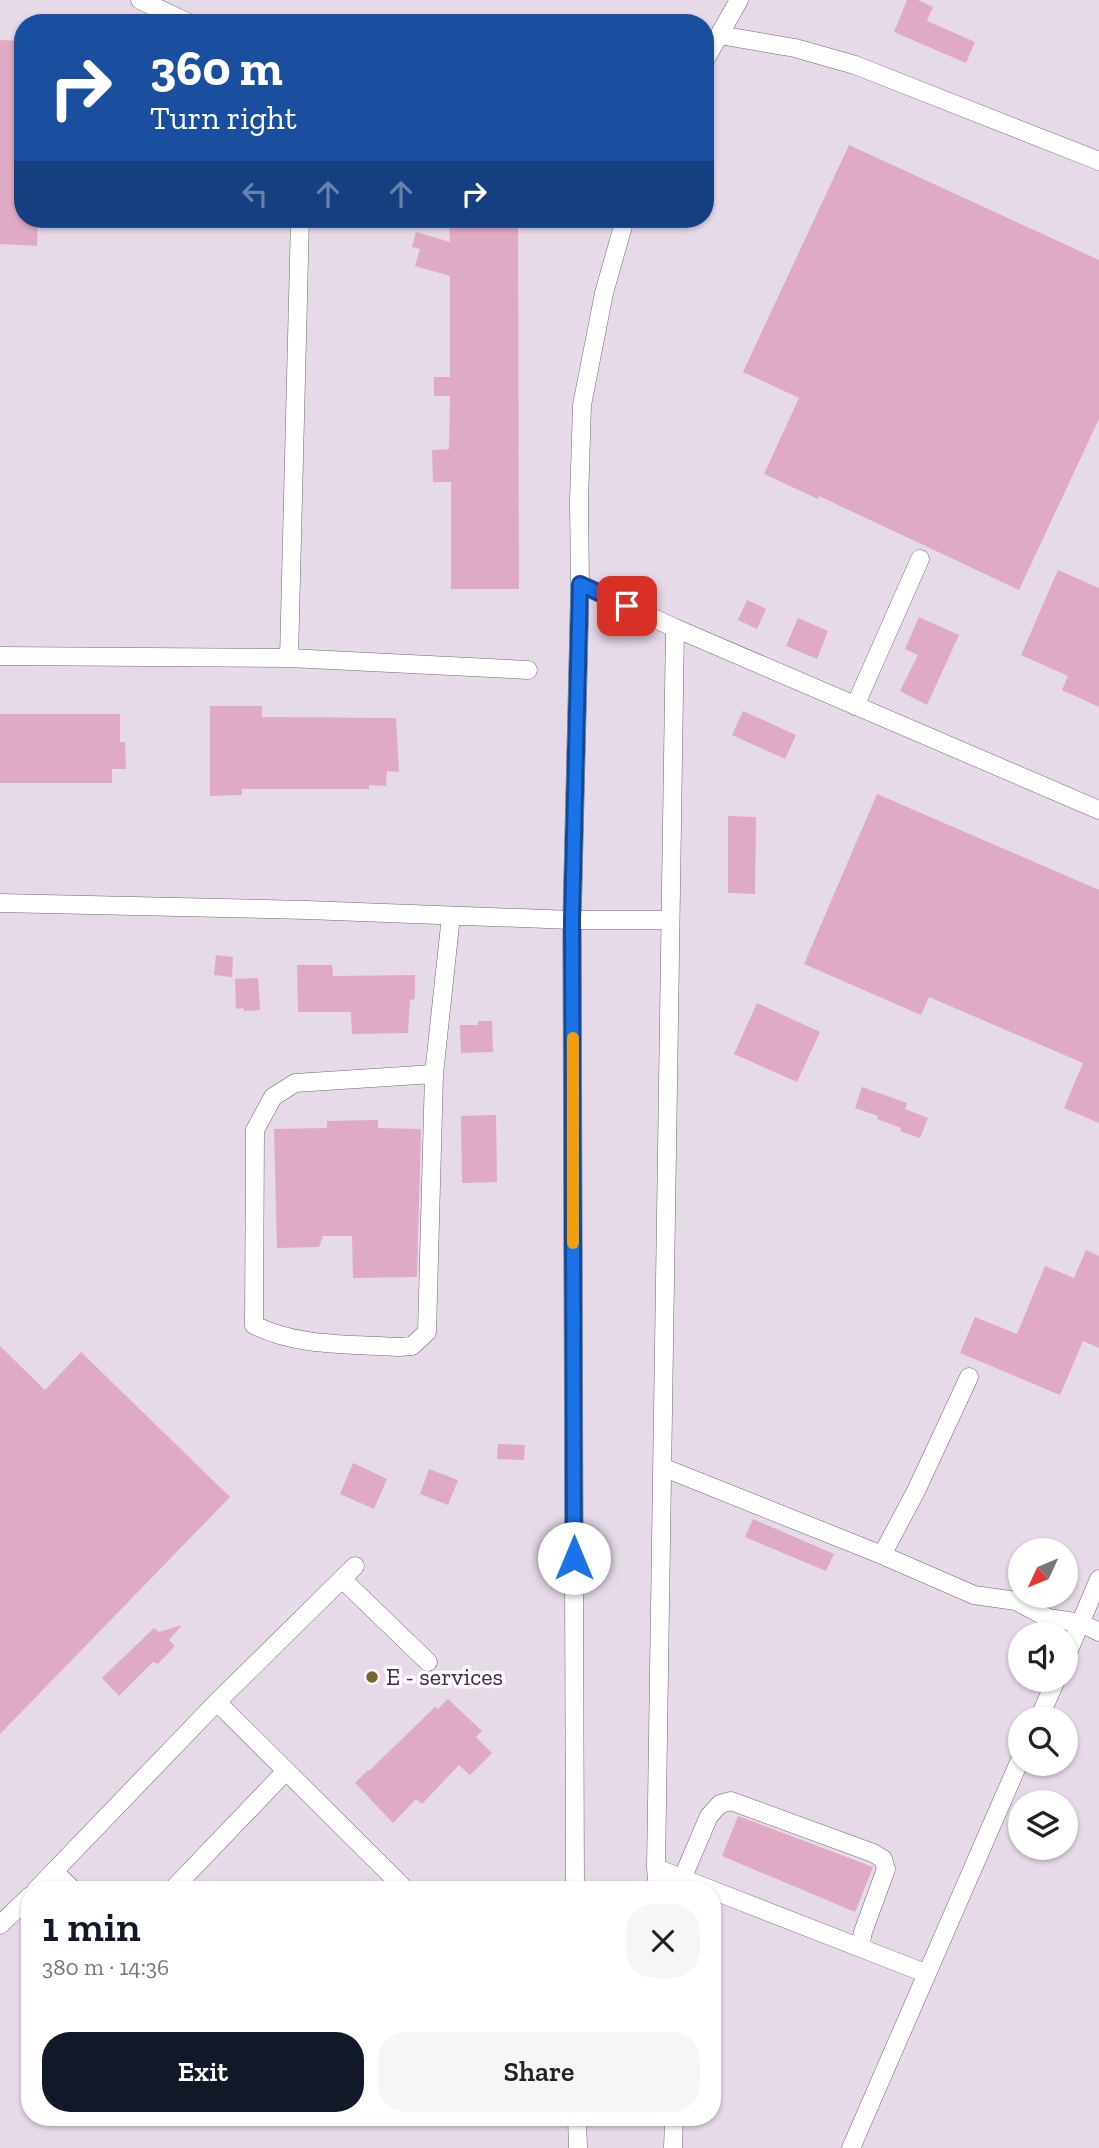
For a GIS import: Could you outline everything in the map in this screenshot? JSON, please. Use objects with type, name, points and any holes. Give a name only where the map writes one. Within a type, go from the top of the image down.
[{"type":"street","points":[[140,0],[170,14]]},
{"type":"street","points":[[714,44],[739,0]]},
{"type":"street","points":[[719,35],[795,48],[855,65],[1099,161]]},
{"type":"street","points":[[289,659],[300,228]]},
{"type":"street","points":[[575,1881],[572,920],[580,584],[579,502],[582,405],[604,293],[622,228]]},
{"type":"street","points":[[855,706],[920,559]]},
{"type":"street","points":[[580,584],[675,628],[1099,810]]},
{"type":"street","points":[[657,1881],[675,628]]},
{"type":"street","points":[[0,656],[289,659],[528,670]]},
{"type":"street","points":[[0,904],[307,910],[572,920],[670,920]]},
{"type":"street","points":[[434,1074],[295,1083],[273,1097],[254,1130],[254,1325],[272,1334],[293,1339],[399,1347],[412,1346],[427,1332],[434,1074],[451,915]]},
{"type":"street","points":[[882,1555],[916,1491],[969,1377]]},
{"type":"street","points":[[662,1467],[974,1595],[1016,1601],[1048,1618],[1081,1623],[1099,1632]]},
{"type":"street","points":[[45,1881],[217,1702],[349,1572],[428,1662]]},
{"type":"street","points":[[1078,1630],[1099,1579]]},
{"type":"street","points":[[217,1702],[397,1881]]},
{"type":"street","points":[[181,1881],[286,1771]]},
{"type":"street","points":[[851,2148],[1013,1776]]},
{"type":"street","points":[[682,1879],[709,1815],[720,1804],[731,1801],[873,1853],[883,1860],[886,1869],[860,1947]]},
{"type":"street","points":[[656,1868],[687,1881]]},
{"type":"street","points":[[55,1871],[64,1881]]},
{"type":"street","points":[[721,1893],[925,1973]]},
{"type":"street","points":[[0,1925],[21,1905]]},
{"type":"street","points":[[577,2126],[578,2148]]},
{"type":"street","points":[[673,2148],[674,2126]]},
{"type":"shaded area","points":[[0,0],[1099,0],[1099,2148],[0,2148]]},
{"type":"building","points":[[907,0],[918,0],[933,7],[927,21],[975,42],[966,63],[894,32]]},
{"type":"building","points":[[0,40],[14,41],[14,228],[38,228],[37,246],[0,244]]},
{"type":"building","points":[[849,145],[1099,260],[1099,419],[1019,590],[819,496],[818,499],[764,474],[799,398],[743,372]]},
{"type":"building","points":[[449,228],[518,228],[519,589],[451,589],[451,482],[433,482],[432,450],[449,449],[450,396],[434,396],[434,377],[450,377],[450,276],[415,266],[420,249],[412,247],[416,232],[450,242]]},
{"type":"building","points":[[1058,570],[1099,588],[1099,707],[1062,690],[1068,676],[1021,655]]},
{"type":"building","points":[[747,600],[766,609],[757,629],[738,620]]},
{"type":"building","points":[[919,617],[959,635],[927,705],[900,691],[918,655],[905,649]]},
{"type":"building","points":[[798,618],[828,631],[817,659],[786,646]]},
{"type":"building","points":[[210,706],[262,706],[262,717],[396,718],[399,772],[387,771],[386,786],[369,785],[369,789],[242,789],[242,795],[210,796]]},
{"type":"building","points":[[743,711],[796,735],[785,759],[732,735]]},
{"type":"building","points":[[0,714],[120,714],[120,742],[125,742],[126,769],[112,769],[112,783],[0,783]]},
{"type":"building","points":[[877,794],[1099,890],[1099,1123],[1064,1108],[1083,1063],[929,997],[921,1015],[804,964]]},
{"type":"building","points":[[728,816],[756,817],[755,894],[728,893]]},
{"type":"building","points":[[216,955],[233,957],[232,977],[214,975]]},
{"type":"building","points":[[297,965],[332,965],[333,976],[415,975],[415,999],[410,1000],[408,1033],[352,1034],[351,1012],[298,1012]]},
{"type":"building","points":[[258,978],[260,1010],[236,1009],[235,979]]},
{"type":"building","points":[[757,1003],[820,1032],[797,1082],[734,1054]]},
{"type":"building","points":[[478,1021],[492,1021],[493,1052],[461,1053],[460,1025],[478,1025]]},
{"type":"building","points":[[862,1087],[907,1103],[905,1109],[928,1118],[920,1138],[877,1119],[878,1116],[855,1108]]},
{"type":"building","points":[[496,1115],[497,1182],[462,1183],[461,1116]]},
{"type":"building","points":[[378,1120],[378,1128],[421,1129],[417,1277],[353,1278],[352,1236],[323,1236],[319,1247],[277,1248],[274,1129],[327,1128],[327,1121]]},
{"type":"building","points":[[1086,1250],[1099,1256],[1099,1348],[1083,1341],[1060,1395],[960,1353],[975,1317],[1017,1334],[1045,1266],[1074,1278]]},
{"type":"building","points":[[0,1346],[45,1390],[81,1352],[230,1497],[0,1734]]},
{"type":"building","points":[[498,1444],[525,1445],[524,1460],[497,1459]]},
{"type":"building","points":[[353,1463],[387,1479],[374,1509],[340,1494]]},
{"type":"building","points":[[429,1469],[458,1480],[448,1505],[420,1494]]},
{"type":"building","points":[[753,1519],[834,1554],[826,1571],[745,1537]]},
{"type":"building","points":[[182,1625],[169,1640],[175,1646],[158,1664],[153,1662],[119,1696],[102,1678],[154,1628],[159,1632]]},
{"type":"building","points":[[448,1699],[482,1731],[476,1737],[492,1753],[470,1775],[459,1765],[422,1804],[416,1799],[393,1823],[355,1783],[435,1707],[438,1709]]},
{"type":"building","points":[[738,1816],[873,1867],[855,1912],[722,1856]]},
{"type":"slow traffic","points":[[573,1038],[573,1243]]},
{"type":"place","name":"E - services","points":[[372,1677]]},
{"type":"route","points":[[574,1558],[572,920],[580,584],[627,606]]}]
